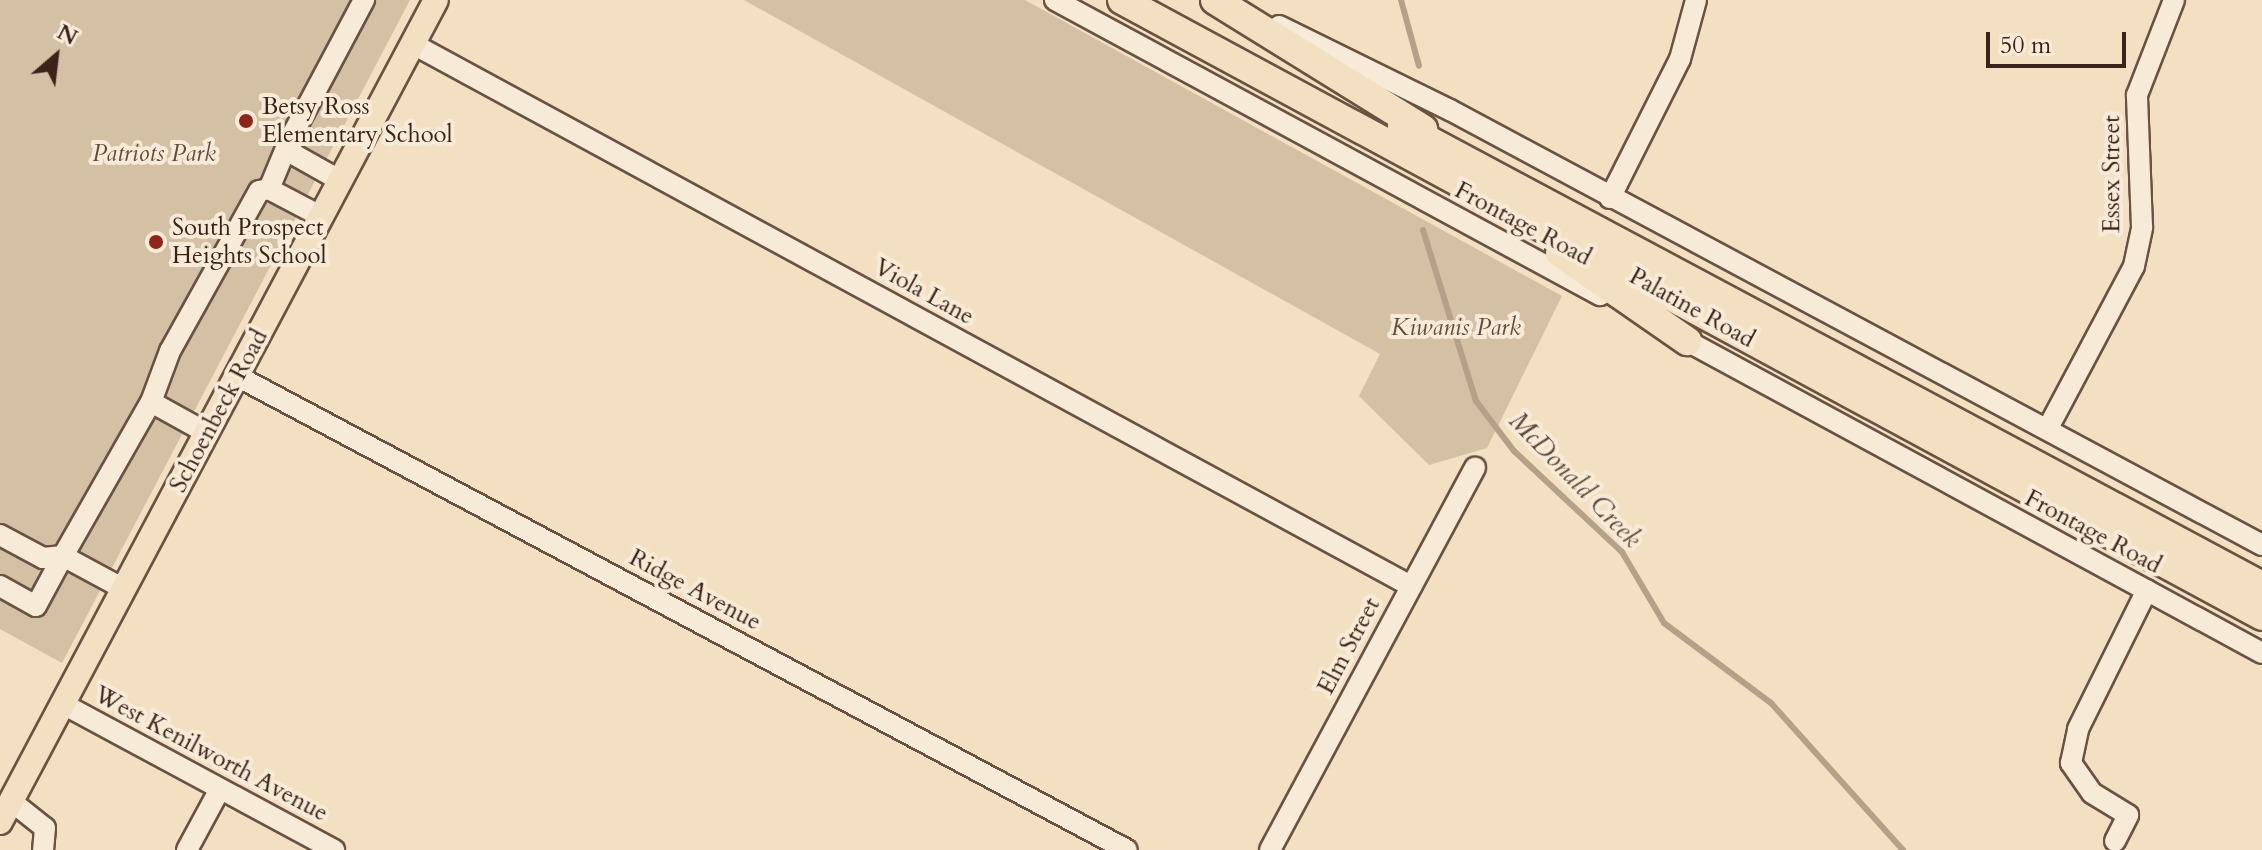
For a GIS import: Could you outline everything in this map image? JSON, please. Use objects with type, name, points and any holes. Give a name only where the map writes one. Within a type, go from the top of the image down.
[{"type":"highway","name":"Palatine Road","points":[[1122,0],[1421,158],[2262,616]]},
{"type":"highway","name":"Palatine Road","points":[[1164,0],[2262,586]]},
{"type":"highway","points":[[1215,0],[1505,180]]},
{"type":"highway","points":[[1421,158],[1687,341]]},
{"type":"main road","name":"Schoenbeck Road","points":[[6,812],[436,0]]},
{"type":"street","points":[[269,189],[289,141],[364,0]]},
{"type":"street","name":"Frontage Road","points":[[1055,0],[2262,653]]},
{"type":"street","points":[[1226,0],[2048,428],[2262,545]]},
{"type":"street","points":[[1610,198],[1680,59],[1696,0]]},
{"type":"street","name":"Essex Street","points":[[2048,428],[2134,266],[2142,227],[2137,95],[2174,0]]},
{"type":"street","name":"Viola Lane","points":[[413,44],[1411,586]]},
{"type":"street","points":[[289,141],[293,154],[341,181]]},
{"type":"street","points":[[0,586],[36,606],[151,402],[170,351],[259,191],[269,189],[322,217]]},
{"type":"street","name":"Ridge Avenue","points":[[237,376],[1127,850]]},
{"type":"street","points":[[151,402],[207,433]]},
{"type":"street","name":"Elm Street","points":[[1270,850],[1475,467]]},
{"type":"street","points":[[0,535],[43,558],[63,556],[124,589]]},
{"type":"street","points":[[2115,841],[2128,815],[2092,793],[2071,763],[2078,729],[2147,590]]},
{"type":"street","name":"West Kenilworth Avenue","points":[[63,704],[334,850]]},
{"type":"street","points":[[187,850],[220,789]]},
{"type":"street","points":[[6,812],[45,828],[43,850]]},
{"type":"green space","name":"Patriots Park","points":[[0,0],[410,0],[62,663],[0,629]]},
{"type":"green space","name":"Kiwanis Park","points":[[744,0],[1025,0],[1562,296],[1487,448],[1429,465],[1359,396],[1380,354]]},
{"type":"waterway","name":"McDonald Creek","points":[[1401,0],[1419,66]]},
{"type":"waterway","name":"McDonald Creek","points":[[1423,230],[1476,401],[1514,451],[1622,552],[1664,623],[1771,703],[1903,850]]},
{"type":"place","name":"Betsy Ross Elementary School","points":[[246,121]]},
{"type":"place","name":"South Prospect Heights School","points":[[156,242]]}]
